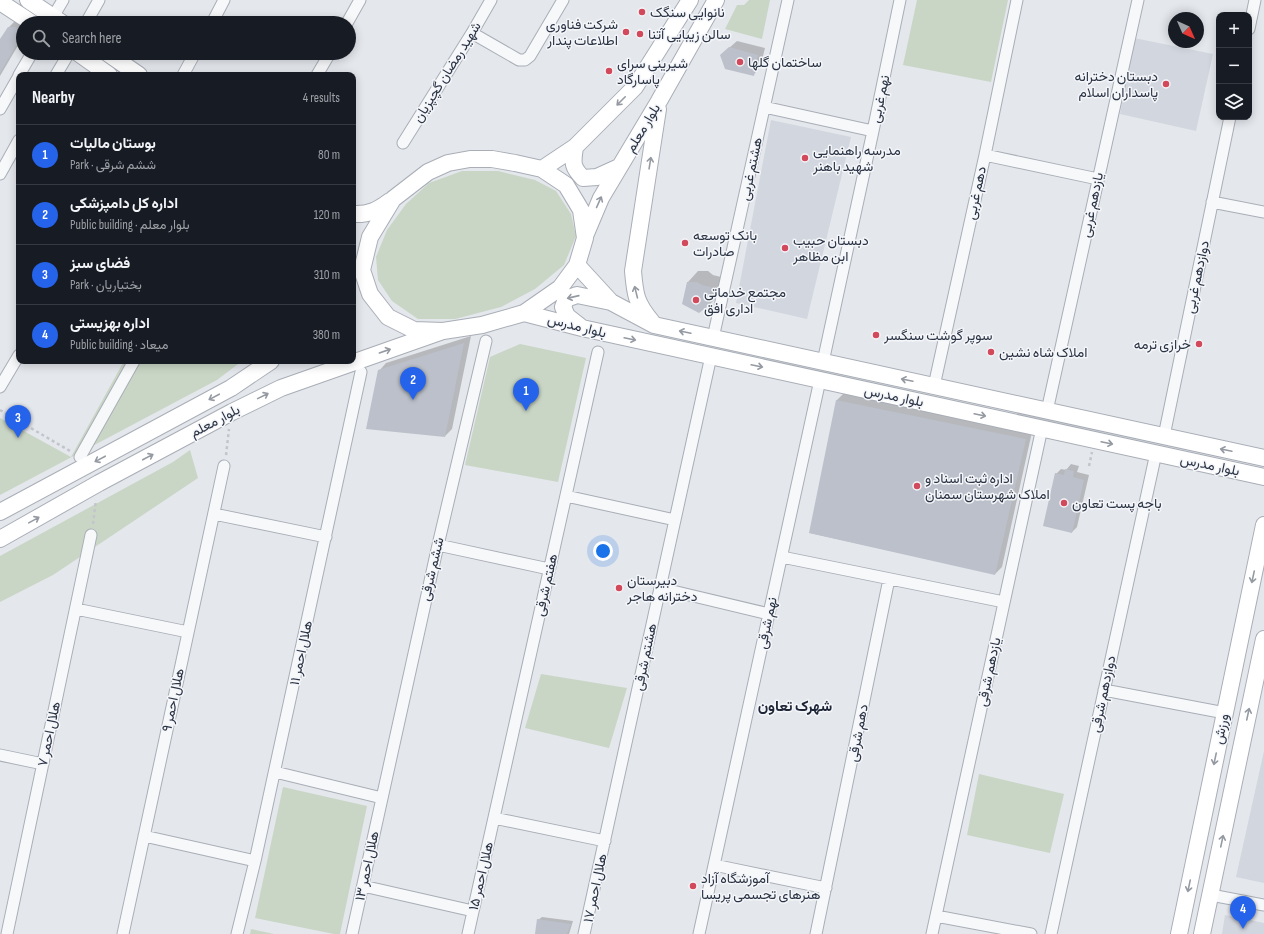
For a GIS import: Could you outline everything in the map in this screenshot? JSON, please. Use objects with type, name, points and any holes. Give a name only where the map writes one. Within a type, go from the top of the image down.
[{"type":"main road","points":[[28,0],[52,16]]},
{"type":"main road","name":"بلوار معلم","points":[[542,170],[575,147],[635,87],[690,0]]},
{"type":"main road","name":"بلوار معلم","points":[[524,313],[560,288],[577,265],[585,238],[601,198],[659,101],[716,0]]},
{"type":"main road","points":[[2,6],[20,16]]},
{"type":"main road","points":[[88,60],[105,72]]},
{"type":"main road","points":[[117,60],[135,72]]},
{"type":"main road","points":[[654,325],[642,310],[634,291],[633,271],[659,101]]},
{"type":"main road","points":[[575,147],[573,163],[576,171],[583,178],[597,177],[619,167]]},
{"type":"main road","points":[[356,214],[363,215],[379,209],[428,172],[448,163],[470,159],[492,159],[516,163],[542,170],[566,186],[581,210],[585,238]]},
{"type":"main road","points":[[393,199],[370,237],[358,265],[370,294],[388,317],[414,330],[443,331],[482,325],[524,313]]},
{"type":"main road","name":"بلوار مدرس","points":[[577,265],[611,302],[654,325],[1264,458]]},
{"type":"main road","points":[[582,328],[567,316],[563,307],[566,299],[577,295],[611,302]]},
{"type":"main road","name":"بلوار مدرس","points":[[524,313],[582,328],[1264,477]]},
{"type":"main road","name":"بلوار معلم","points":[[356,358],[443,331]]},
{"type":"main road","name":"بلوار معلم","points":[[0,512],[231,388],[267,364]]},
{"type":"main road","name":"بلوار معلم","points":[[0,539],[99,483],[232,412],[281,388],[337,364]]},
{"type":"main road","points":[[955,410],[958,391]]},
{"type":"main road","name":"ورزش","points":[[1179,934],[1264,525]]},
{"type":"main road","name":"ورزش","points":[[1202,934],[1264,639]]},
{"type":"main road","points":[[1233,675],[1256,678]]},
{"type":"street","points":[[59,16],[63,0]]},
{"type":"street","points":[[90,16],[99,0]]},
{"type":"street","points":[[216,16],[224,0]]},
{"type":"street","points":[[351,16],[360,0]]},
{"type":"street","name":"شهید رمضان گچپزیان","points":[[403,143],[491,0]]},
{"type":"street","points":[[472,33],[519,60],[525,60],[530,56],[563,0]]},
{"type":"street","name":"هشتم غربی","points":[[714,338],[788,0]]},
{"type":"street","name":"نهم غربی","points":[[823,362],[900,0]]},
{"type":"street","name":"دهم غربی","points":[[934,386],[985,155],[1017,0]]},
{"type":"street","name":"یازدهم غربی","points":[[1047,411],[1138,0]]},
{"type":"street","points":[[1252,14],[1255,0]]},
{"type":"street","points":[[21,72],[28,60]]},
{"type":"street","points":[[58,72],[65,60]]},
{"type":"street","points":[[185,72],[191,60]]},
{"type":"street","points":[[319,72],[326,60]]},
{"type":"street","points":[[0,109],[16,80]]},
{"type":"street","points":[[764,107],[873,131]]},
{"type":"street","name":"دوازدهم غربی","points":[[1164,436],[1229,120]]},
{"type":"street","points":[[0,174],[16,145]]},
{"type":"street","points":[[985,155],[1098,179]]},
{"type":"street","points":[[1212,202],[1264,212]]},
{"type":"street","name":"ششم شرقی","points":[[382,798],[438,545],[486,341]]},
{"type":"street","name":"هفتم شرقی","points":[[494,818],[598,352]]},
{"type":"street","name":"هشتم شرقی","points":[[605,841],[711,356]]},
{"type":"street","points":[[0,387],[16,359]]},
{"type":"street","points":[[80,457],[132,364]]},
{"type":"street","name":"هلال احمر ۱۱","points":[[237,934],[275,772],[361,372]]},
{"type":"street","name":"نهم شرقی","points":[[699,934],[820,380]]},
{"type":"street","name":"یازدهم شرقی","points":[[932,934],[1042,428]]},
{"type":"street","name":"دوازدهم شرقی","points":[[1051,934],[1156,453]]},
{"type":"street","name":"هلال احمر ۹","points":[[122,934],[224,466]]},
{"type":"street","points":[[566,496],[675,520]]},
{"type":"street","points":[[214,514],[326,537]]},
{"type":"street","name":"هلال احمر ۷","points":[[7,934],[91,534]]},
{"type":"street","points":[[438,545],[549,569]]},
{"type":"street","points":[[782,557],[1004,602]]},
{"type":"street","name":"دهم شرقی","points":[[816,934],[889,579]]},
{"type":"street","points":[[660,588],[769,614]]},
{"type":"street","points":[[76,609],[188,632]]},
{"type":"street","points":[[1104,690],[1225,713]]},
{"type":"street","points":[[0,755],[43,764]]},
{"type":"street","points":[[275,772],[382,798]]},
{"type":"street","name":"هلال احمر ۱۳","points":[[352,934],[382,798]]},
{"type":"street","points":[[494,818],[605,841]]},
{"type":"street","name":"هلال احمر ۱۵","points":[[468,934],[494,818]]},
{"type":"street","points":[[144,836],[255,861]]},
{"type":"street","name":"هلال احمر ۱۷","points":[[586,934],[605,841]]},
{"type":"street","points":[[714,866],[826,888]]},
{"type":"street","points":[[363,886],[473,910]]},
{"type":"street","points":[[1211,895],[1264,905]]},
{"type":"street","points":[[936,916],[1031,934]]},
{"type":"path","points":[[0,410],[80,457]]},
{"type":"path","points":[[224,466],[232,412]]},
{"type":"path","points":[[91,534],[99,483]]},
{"type":"shaded area","name":"دبستان دخترانه پاسداران اسلام","points":[[1134,38],[1168,45],[1168,48],[1183,48],[1213,54],[1196,131],[1120,114]]},
{"type":"shaded area","name":"دبستان حبیب ابن مظاهر","points":[[771,120],[851,137],[807,319],[736,303]]},
{"type":"shaded area","points":[[1264,751],[1264,883],[1236,877]]},
{"type":"shaded area","points":[[1225,915],[1264,923],[1264,934],[1222,934]]},
{"type":"green space","points":[[749,0],[770,0],[762,39],[725,29],[737,5],[744,5]]},
{"type":"green space","points":[[917,0],[1008,0],[991,82],[903,65]]},
{"type":"green space","points":[[462,171],[498,171],[535,180],[556,191],[571,214],[576,236],[564,265],[535,289],[501,307],[455,319],[418,319],[392,301],[378,280],[376,257],[387,230],[406,204],[429,183]]},
{"type":"green space","points":[[520,344],[586,358],[558,482],[465,465],[490,357]]},
{"type":"green space","points":[[122,364],[238,364],[217,380],[0,495],[0,418],[71,457]]},
{"type":"green space","points":[[190,450],[198,478],[53,575],[0,602],[0,556],[173,462]]},
{"type":"green space","points":[[541,674],[627,688],[609,748],[525,728]]},
{"type":"green space","points":[[979,774],[1064,794],[1050,853],[967,835]]},
{"type":"green space","points":[[283,787],[367,806],[340,934],[255,918]]},
{"type":"green space","points":[[251,929],[274,934],[250,934]]},
{"type":"building","points":[[8,27],[16,27],[16,45],[0,73],[0,39]]},
{"type":"building","name":"ساختمان گلها","points":[[729,47],[758,55],[754,76],[725,69],[720,55]]},
{"type":"building","name":"مجتمع خدماتی اداری افق","points":[[687,282],[697,282],[711,287],[708,306],[699,313],[682,304]]},
{"type":"building","points":[[464,343],[445,437],[366,429],[378,370]]},
{"type":"building","name":"اداره ثبت اسناد و املاک شهرستان سمنان","points":[[836,400],[1026,439],[995,575],[809,533]]},
{"type":"building","name":"باجه پست تعاون","points":[[1065,469],[1074,471],[1073,477],[1084,480],[1072,533],[1043,526],[1055,473],[1064,475]]},
{"type":"building","points":[[537,919],[571,924],[567,934],[535,934]]},
{"type":"place","name":"نانوایی سنگک","points":[[642,12]]},
{"type":"place","name":"شرکت فناوری اطلاعات پندار","points":[[626,32]]},
{"type":"place","name":"سالن زیبایی آتنا","points":[[640,34]]},
{"type":"place","name":"ساختمان گلها","points":[[740,62]]},
{"type":"place","name":"شیرینی سرای پاسارگاد","points":[[609,71]]},
{"type":"place","name":"دبستان دخترانه پاسداران اسلام","points":[[1166,84]]},
{"type":"place","name":"مدرسه راهنمایی شهید باهنر","points":[[805,158]]},
{"type":"place","name":"بانک توسعه صادرات","points":[[685,243]]},
{"type":"place","name":"دبستان حبیب ابن مظاهر","points":[[785,248]]},
{"type":"place","name":"مجتمع خدماتی اداری افق","points":[[696,300]]},
{"type":"place","name":"سوپر گوشت سنگسر","points":[[876,335]]},
{"type":"place","name":"خرازی ترمه","points":[[1199,344]]},
{"type":"place","name":"املاک شاه نشین","points":[[991,352]]},
{"type":"place","name":"اداره کل دامپزشکی","points":[[413,400]]},
{"type":"place","name":"بوستان مالیات","points":[[526,411]]},
{"type":"place","name":"فضای سبز","points":[[18,438]]},
{"type":"place","name":"اداره ثبت اسناد و املاک شهرستان سمنان","points":[[917,486]]},
{"type":"place","name":"باجه پست تعاون","points":[[1064,503]]},
{"type":"place","name":"دبیرستان دخترانه هاجر","points":[[619,588]]},
{"type":"place","name":"آموزشگاه آزاد هنرهای تجسمی پریسا","points":[[693,886]]},
{"type":"place","name":"اداره بهزیستی","points":[[1243,929]]},
{"type":"district","name":"شهرک تعاون","points":[[795,706]]}]
